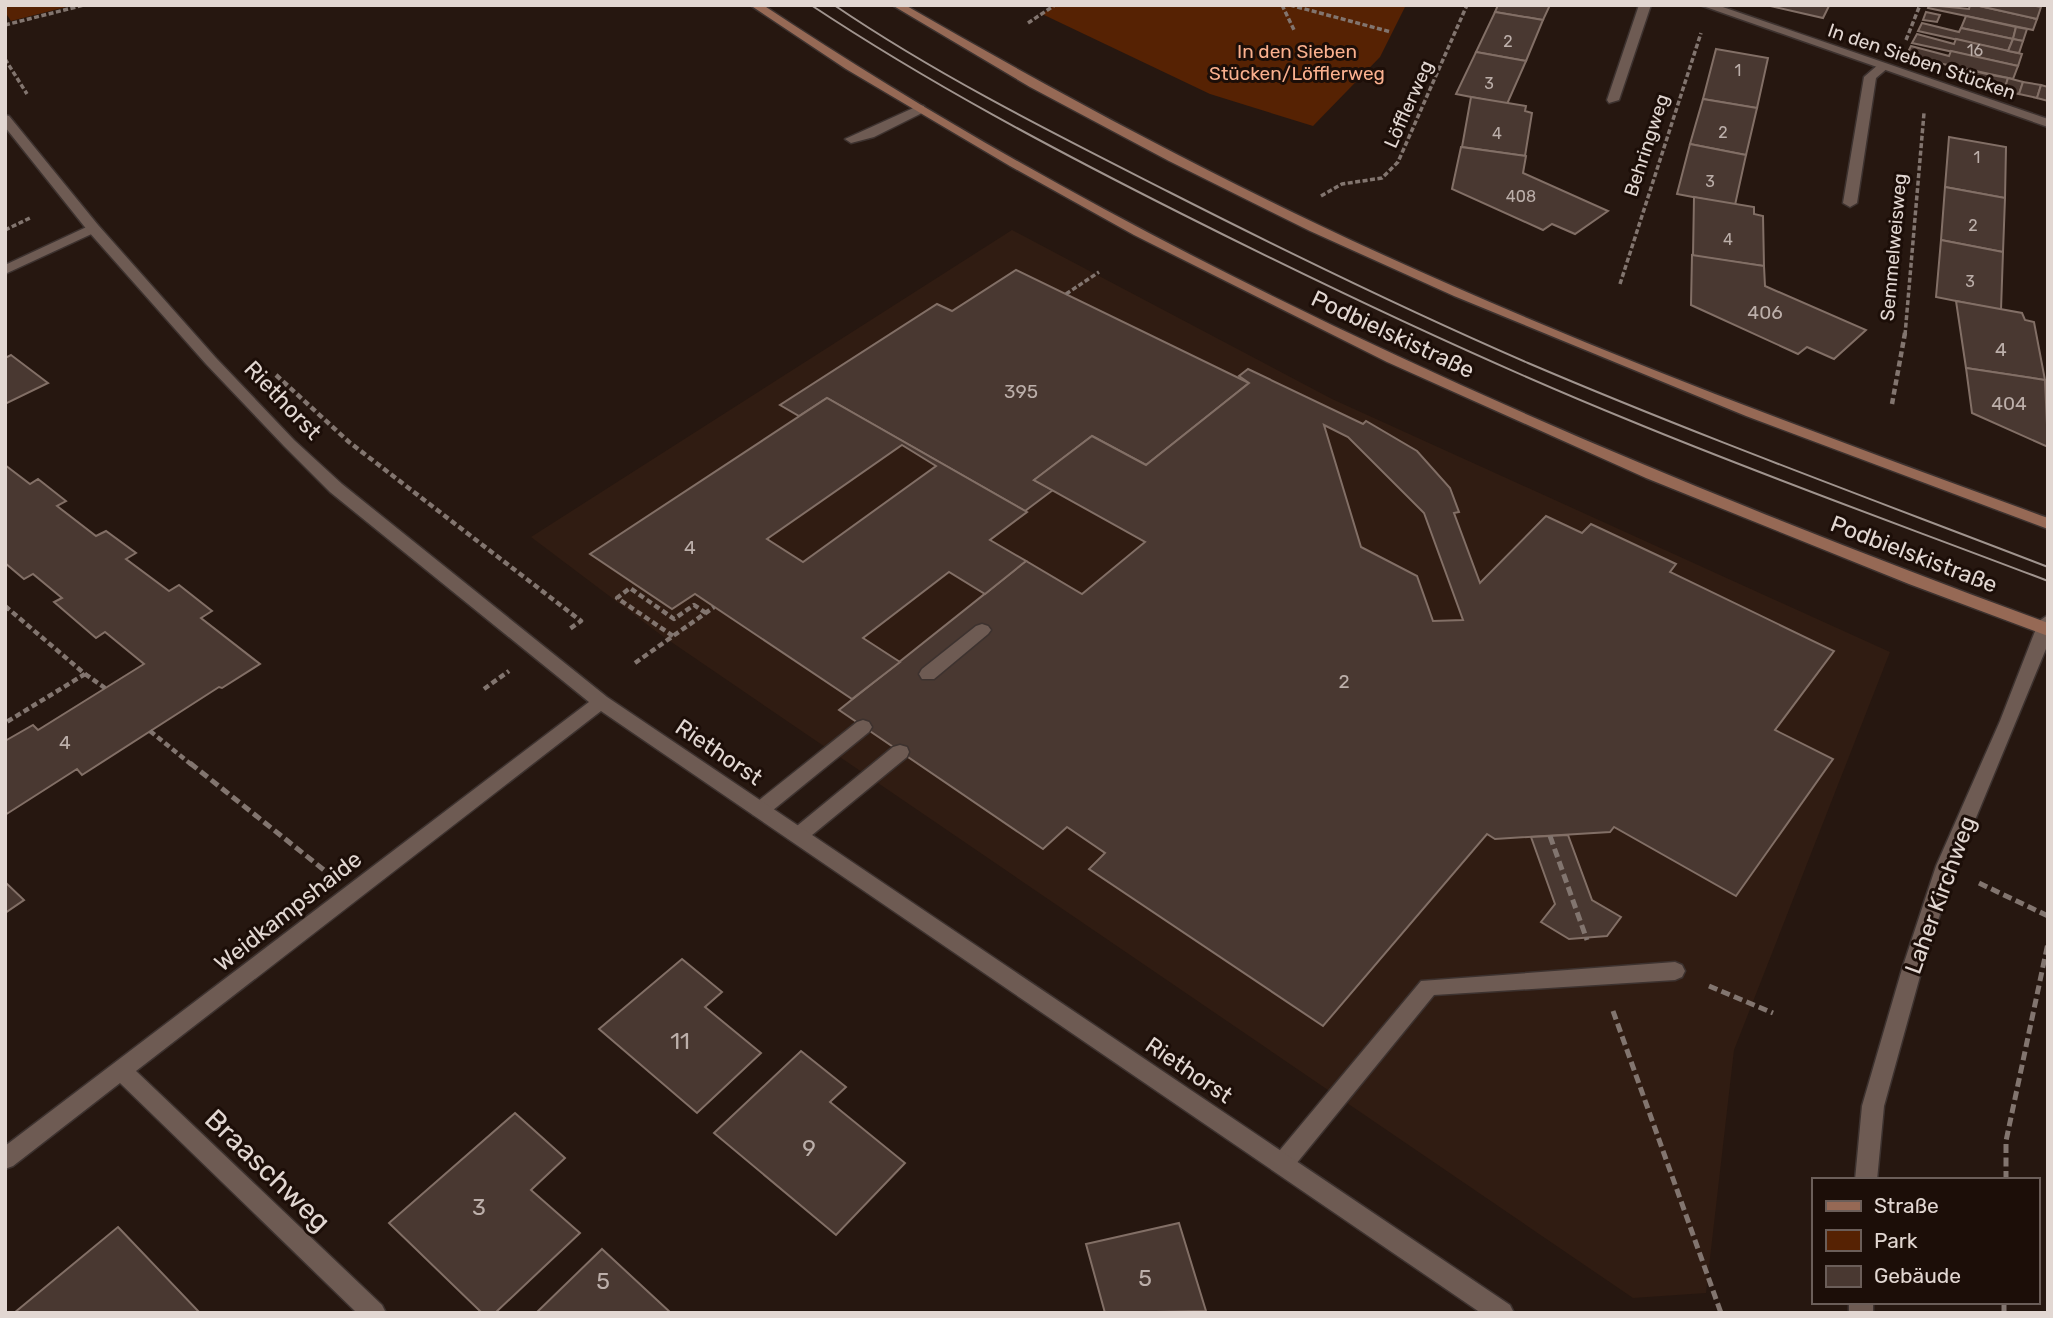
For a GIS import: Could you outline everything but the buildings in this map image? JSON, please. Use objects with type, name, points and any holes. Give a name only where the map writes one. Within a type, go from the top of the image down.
[{"type":"main road","name":"Podbielskistraße","points":[[755,5],[820,49],[1102,214],[1262,297],[1631,468],[2047,627]]},
{"type":"main road","points":[[897,5],[1006,71],[1173,160],[1276,211],[1480,304],[1857,455],[2048,524]]},
{"type":"street","name":"Behringweg","points":[[1612,100],[1645,5]]},
{"type":"street","name":"In den Sieben Stücken","points":[[1705,5],[2048,123]]},
{"type":"street","name":"Semmelweisweg","points":[[1850,203],[1870,77],[1883,67]]},
{"type":"street","points":[[851,139],[870,134],[920,109]]},
{"type":"street","name":"Riethorst","points":[[5,119],[93,229],[211,361],[336,488],[601,702],[1502,1313]]},
{"type":"street","points":[[5,270],[93,229]]},
{"type":"street","name":"Laher Kirchweg","points":[[1866,1178],[1873,1106],[1912,969],[1946,866],[2047,627]]},
{"type":"street","points":[[928,674],[982,630]]},
{"type":"street","name":"Weidkampshaide","points":[[5,1159],[601,702]]},
{"type":"street","points":[[760,810],[863,727]]},
{"type":"street","points":[[799,835],[900,752]]},
{"type":"street","points":[[1283,1163],[1428,987],[1675,971]]},
{"type":"street","name":"Braaschweg","points":[[121,1070],[374,1313]]},
{"type":"path","points":[[5,25],[84,5]]},
{"type":"path","points":[[1028,23],[1055,5]]},
{"type":"path","points":[[1282,5],[1295,32]]},
{"type":"path","points":[[1290,5],[1391,32]]},
{"type":"path","name":"Löfflerweg","points":[[1321,196],[1342,184],[1382,178],[1398,162],[1468,5]]},
{"type":"path","name":"Behringweg","points":[[1619,285],[1702,29]]},
{"type":"path","points":[[5,59],[29,96]]},
{"type":"path","name":"Semmelweisweg","points":[[1892,404],[1904,341],[1925,111]]},
{"type":"path","points":[[5,230],[30,218]]},
{"type":"path","points":[[1066,294],[1099,272]]},
{"type":"path","points":[[273,373],[349,442],[581,621]]},
{"type":"path","points":[[673,636],[617,598],[630,588],[674,619],[694,605],[706,613]]},
{"type":"path","points":[[5,606],[85,674],[106,688]]},
{"type":"path","points":[[635,663],[714,607]]},
{"type":"path","points":[[5,723],[85,674]]},
{"type":"path","points":[[150,731],[352,892]]},
{"type":"path","points":[[1550,836],[1721,1313]]},
{"type":"path","points":[[1946,866],[2048,916]]},
{"type":"path","points":[[2006,1178],[2006,1141],[2048,943]]},
{"type":"path","points":[[1717,990],[1773,1013]]},
{"type":"shaded area","points":[[1012,230],[1332,399],[1890,652],[1734,1050],[1706,1293],[1633,1298],[661,635],[531,537]]},
{"type":"green space","points":[[5,5],[74,5],[11,21],[5,12]]},
{"type":"green space","name":"In den Sieben Stücken/Löfflerweg","points":[[1055,5],[1406,5],[1380,57],[1313,126],[1210,94],[1042,14]]},
{"type":"tram line","points":[[811,5],[901,62],[1040,141],[1348,296],[1517,373],[1683,442],[2048,581]]},
{"type":"tram line","points":[[834,5],[957,81],[1041,126],[1258,237],[1437,322],[1657,416],[2048,567]]}]
